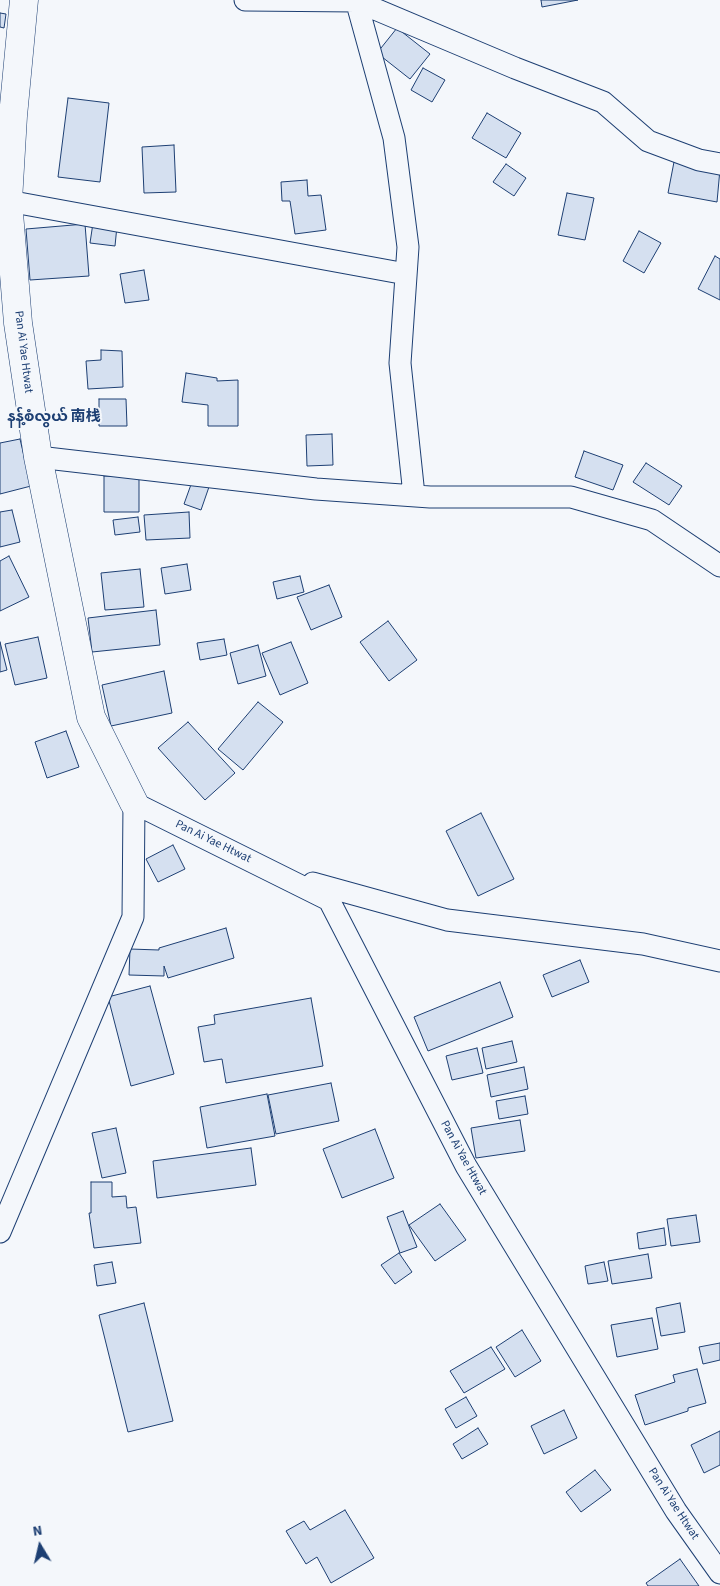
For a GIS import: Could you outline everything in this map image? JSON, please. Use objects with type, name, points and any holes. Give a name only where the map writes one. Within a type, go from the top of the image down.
[{"type":"street","name":"Pan Ai Yae Htwat","points":[[24,0],[13,116],[8,202],[9,318],[91,717],[134,803],[329,900],[466,1166],[676,1511],[720,1574]]},
{"type":"street","points":[[245,0],[356,1],[515,68],[603,102],[648,141],[699,160],[720,164]]},
{"type":"street","points":[[356,1],[394,138],[408,247],[400,362],[414,495]]},
{"type":"street","points":[[8,202],[406,274]]},
{"type":"street","points":[[38,457],[316,488],[414,495],[571,497],[652,520],[720,566]]},
{"type":"street","points":[[0,1232],[134,917],[134,803]]},
{"type":"street","points":[[277,873],[447,920],[643,944],[720,961]]},
{"type":"building","points":[[541,0],[578,0],[542,7]]},
{"type":"building","points":[[0,13],[6,14],[4,28],[0,27]]},
{"type":"building","points":[[397,28],[430,54],[410,79],[377,53]]},
{"type":"building","points":[[423,68],[445,80],[432,102],[411,90]]},
{"type":"building","points":[[68,98],[109,103],[100,182],[58,177]]},
{"type":"building","points":[[487,113],[521,133],[506,158],[472,138]]},
{"type":"building","points":[[174,145],[176,192],[144,193],[142,147]]},
{"type":"building","points":[[674,162],[720,169],[717,202],[668,193]]},
{"type":"building","points":[[506,164],[526,178],[514,196],[493,182]]},
{"type":"building","points":[[307,180],[308,196],[321,195],[326,230],[295,234],[290,201],[282,201],[281,182]]},
{"type":"building","points":[[567,193],[594,198],[585,240],[558,235]]},
{"type":"building","points":[[93,223],[117,226],[115,246],[90,243]]},
{"type":"building","points":[[85,224],[89,276],[30,280],[26,229]]},
{"type":"building","points":[[639,231],[661,243],[644,273],[623,261]]},
{"type":"building","points":[[715,256],[720,259],[720,300],[698,289]]},
{"type":"building","points":[[144,270],[149,300],[125,303],[120,274]]},
{"type":"building","points":[[101,350],[122,351],[123,387],[88,389],[86,361],[101,360]]},
{"type":"building","points":[[186,373],[217,378],[217,381],[238,380],[238,426],[208,426],[208,405],[182,402]]},
{"type":"building","points":[[99,399],[126,399],[127,426],[99,426]]},
{"type":"building","points":[[332,434],[333,465],[307,466],[306,435]]},
{"type":"building","points":[[20,439],[31,486],[0,494],[0,443]]},
{"type":"building","points":[[584,451],[623,465],[613,490],[575,477]]},
{"type":"building","points":[[646,463],[682,486],[669,505],[633,482]]},
{"type":"building","points":[[104,476],[139,476],[139,512],[104,512]]},
{"type":"building","points":[[193,479],[210,484],[201,510],[184,504]]},
{"type":"building","points":[[12,510],[20,542],[0,547],[0,512]]},
{"type":"building","points":[[189,512],[190,538],[146,540],[144,515]]},
{"type":"building","points":[[138,517],[140,532],[115,535],[113,520]]},
{"type":"building","points":[[9,556],[29,597],[0,611],[0,561]]},
{"type":"building","points":[[187,564],[191,590],[165,594],[161,568]]},
{"type":"building","points":[[140,569],[144,607],[105,610],[101,573]]},
{"type":"building","points":[[300,576],[304,592],[277,599],[273,582]]},
{"type":"building","points":[[329,585],[342,617],[311,630],[297,597]]},
{"type":"building","points":[[156,610],[160,645],[92,652],[88,618]]},
{"type":"building","points":[[388,621],[417,660],[389,681],[360,642]]},
{"type":"building","points":[[38,637],[47,678],[15,685],[5,644]]},
{"type":"building","points":[[224,639],[227,655],[200,660],[197,643]]},
{"type":"building","points":[[0,642],[7,670],[0,672]]},
{"type":"building","points":[[291,642],[308,683],[280,695],[262,653]]},
{"type":"building","points":[[258,645],[266,676],[238,684],[230,653]]},
{"type":"building","points":[[164,671],[172,713],[111,726],[102,685]]},
{"type":"building","points":[[258,702],[283,722],[243,770],[218,749]]},
{"type":"building","points":[[188,722],[235,773],[205,800],[158,748]]},
{"type":"building","points":[[66,731],[79,767],[47,778],[35,742]]},
{"type":"building","points":[[481,813],[514,879],[478,896],[446,831]]},
{"type":"building","points":[[173,845],[185,869],[158,882],[146,859]]},
{"type":"building","points":[[226,928],[234,958],[168,978],[164,966],[164,976],[129,975],[130,949],[159,950],[159,948]]},
{"type":"building","points":[[580,960],[589,982],[552,997],[543,975]]},
{"type":"building","points":[[500,982],[513,1017],[428,1051],[414,1017]]},
{"type":"building","points":[[150,986],[174,1074],[131,1086],[108,997]]},
{"type":"building","points":[[311,998],[323,1066],[226,1083],[222,1059],[204,1062],[198,1027],[215,1024],[214,1015]]},
{"type":"building","points":[[512,1041],[517,1062],[486,1069],[482,1048]]},
{"type":"building","points":[[477,1048],[483,1073],[452,1080],[446,1056]]},
{"type":"building","points":[[524,1067],[528,1089],[491,1097],[487,1075]]},
{"type":"building","points":[[331,1083],[339,1121],[276,1134],[268,1095]]},
{"type":"building","points":[[267,1094],[275,1136],[207,1148],[200,1107]]},
{"type":"building","points":[[525,1096],[528,1114],[499,1119],[496,1101]]},
{"type":"building","points":[[520,1120],[525,1151],[476,1158],[471,1128]]},
{"type":"building","points":[[116,1128],[126,1173],[102,1178],[92,1133]]},
{"type":"building","points":[[375,1129],[394,1178],[342,1198],[323,1149]]},
{"type":"building","points":[[251,1148],[256,1185],[157,1198],[153,1161]]},
{"type":"building","points":[[91,1182],[112,1182],[112,1197],[126,1196],[127,1208],[136,1207],[141,1243],[94,1248],[89,1213],[91,1213]]},
{"type":"building","points":[[440,1204],[466,1240],[435,1261],[409,1225]]},
{"type":"building","points":[[403,1211],[417,1247],[400,1253],[387,1217]]},
{"type":"building","points":[[696,1215],[700,1242],[671,1246],[667,1219]]},
{"type":"building","points":[[664,1228],[666,1245],[639,1249],[637,1233]]},
{"type":"building","points":[[399,1253],[412,1272],[395,1284],[381,1265]]},
{"type":"building","points":[[648,1254],[652,1278],[612,1284],[608,1261]]},
{"type":"building","points":[[112,1262],[116,1283],[97,1286],[94,1265]]},
{"type":"building","points":[[604,1262],[608,1281],[588,1284],[585,1266]]},
{"type":"building","points":[[144,1303],[173,1421],[128,1432],[99,1315]]},
{"type":"building","points":[[680,1303],[685,1332],[661,1336],[656,1308]]},
{"type":"building","points":[[652,1318],[658,1349],[617,1357],[611,1325]]},
{"type":"building","points":[[522,1330],[541,1361],[515,1377],[496,1347]]},
{"type":"building","points":[[720,1343],[720,1360],[703,1364],[699,1347]]},
{"type":"building","points":[[491,1347],[505,1369],[464,1393],[450,1371]]},
{"type":"building","points":[[697,1369],[706,1403],[645,1425],[635,1395],[675,1382],[673,1375]]},
{"type":"building","points":[[466,1397],[477,1416],[456,1428],[445,1409]]},
{"type":"building","points":[[564,1410],[577,1438],[544,1454],[531,1426]]},
{"type":"building","points":[[478,1428],[488,1444],[462,1459],[453,1444]]},
{"type":"building","points":[[720,1431],[720,1465],[704,1473],[691,1445]]},
{"type":"building","points":[[595,1470],[611,1490],[581,1512],[566,1492]]},
{"type":"building","points":[[345,1510],[374,1558],[331,1583],[317,1557],[306,1564],[286,1531],[304,1521],[310,1530]]},
{"type":"building","points":[[680,1559],[699,1586],[648,1586],[646,1583]]},
{"type":"district","name":"နန့်စံလွယ် 南栈","points":[[54,418]]}]
